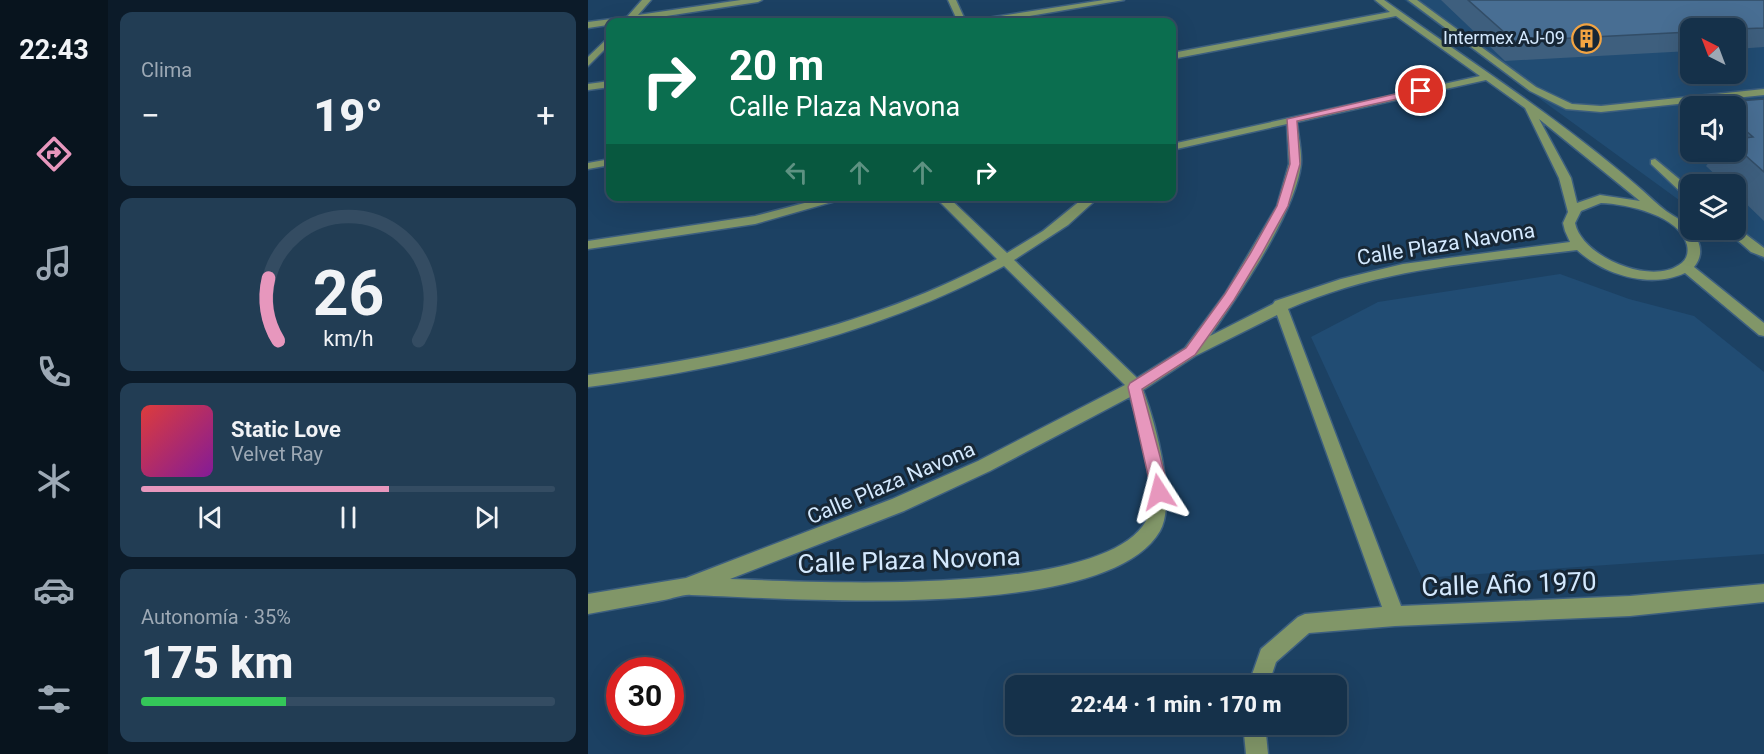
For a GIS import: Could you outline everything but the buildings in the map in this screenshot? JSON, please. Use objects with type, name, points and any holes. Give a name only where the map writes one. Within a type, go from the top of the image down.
[{"type":"street","points":[[630,18],[647,0]]},
{"type":"street","points":[[641,18],[758,0]]},
{"type":"street","points":[[952,0],[960,18]]},
{"type":"street","points":[[1006,18],[1120,0]]},
{"type":"street","points":[[1379,0],[1527,107],[1550,121],[1607,165],[1688,234],[1694,247],[1695,259],[1687,268],[1674,274],[1656,277],[1634,274],[1594,257],[1570,232],[1568,220],[1573,210],[1584,202],[1619,199],[1659,211]]},
{"type":"street","points":[[1412,0],[1533,89],[1570,107],[1600,109],[1764,92]]},
{"type":"street","points":[[1176,55],[1397,13]]},
{"type":"street","points":[[588,25],[606,23]]},
{"type":"street","points":[[588,63],[606,43]]},
{"type":"street","points":[[1176,146],[1486,77]]},
{"type":"street","points":[[588,87],[606,85]]},
{"type":"street","points":[[1527,107],[1565,178],[1573,210]]},
{"type":"street","name":"Calle Plaza Navona","points":[[1190,352],[1230,297],[1283,206],[1295,164],[1292,119]]},
{"type":"street","points":[[1655,162],[1680,185]]},
{"type":"street","points":[[588,166],[606,163]]},
{"type":"street","points":[[588,245],[755,220],[828,201]]},
{"type":"street","points":[[945,201],[1135,387]]},
{"type":"street","points":[[588,381],[717,362],[853,325],[917,303],[1008,260],[1042,240],[1088,201]]},
{"type":"street","points":[[1745,240],[1764,253]]},
{"type":"street","name":"Calle Plaza Navona","points":[[588,604],[686,587],[909,500],[984,466],[1135,387],[1190,352],[1280,306],[1346,282],[1395,270],[1580,245]]},
{"type":"street","points":[[1687,268],[1764,331]]},
{"type":"street","points":[[1280,306],[1395,616]]},
{"type":"street","name":"Calle Plaza Novona","points":[[686,587],[962,589],[1067,576],[1109,562],[1134,549],[1152,528],[1159,506],[1158,479],[1135,387]]},
{"type":"street","name":"Calle Año 1970","points":[[1262,675],[1268,656],[1305,624],[1395,616],[1630,606],[1764,593]]},
{"type":"street","points":[[1255,735],[1257,754]]},
{"type":"shaded area","points":[[1404,0],[1764,0],[1764,262],[1734,240],[1746,240],[1746,174],[1680,174],[1680,201]]},
{"type":"shaded area","points":[[1560,274],[1629,299],[1694,316],[1764,372],[1764,554],[1422,578],[1311,337],[1378,302]]},
{"type":"place","name":"Intermex AJ-09","points":[[1586,38]]},
{"type":"route","points":[[1159,492],[1158,479],[1135,387],[1190,352],[1230,297],[1256,255],[1283,206],[1295,164],[1292,119],[1421,91]]}]
